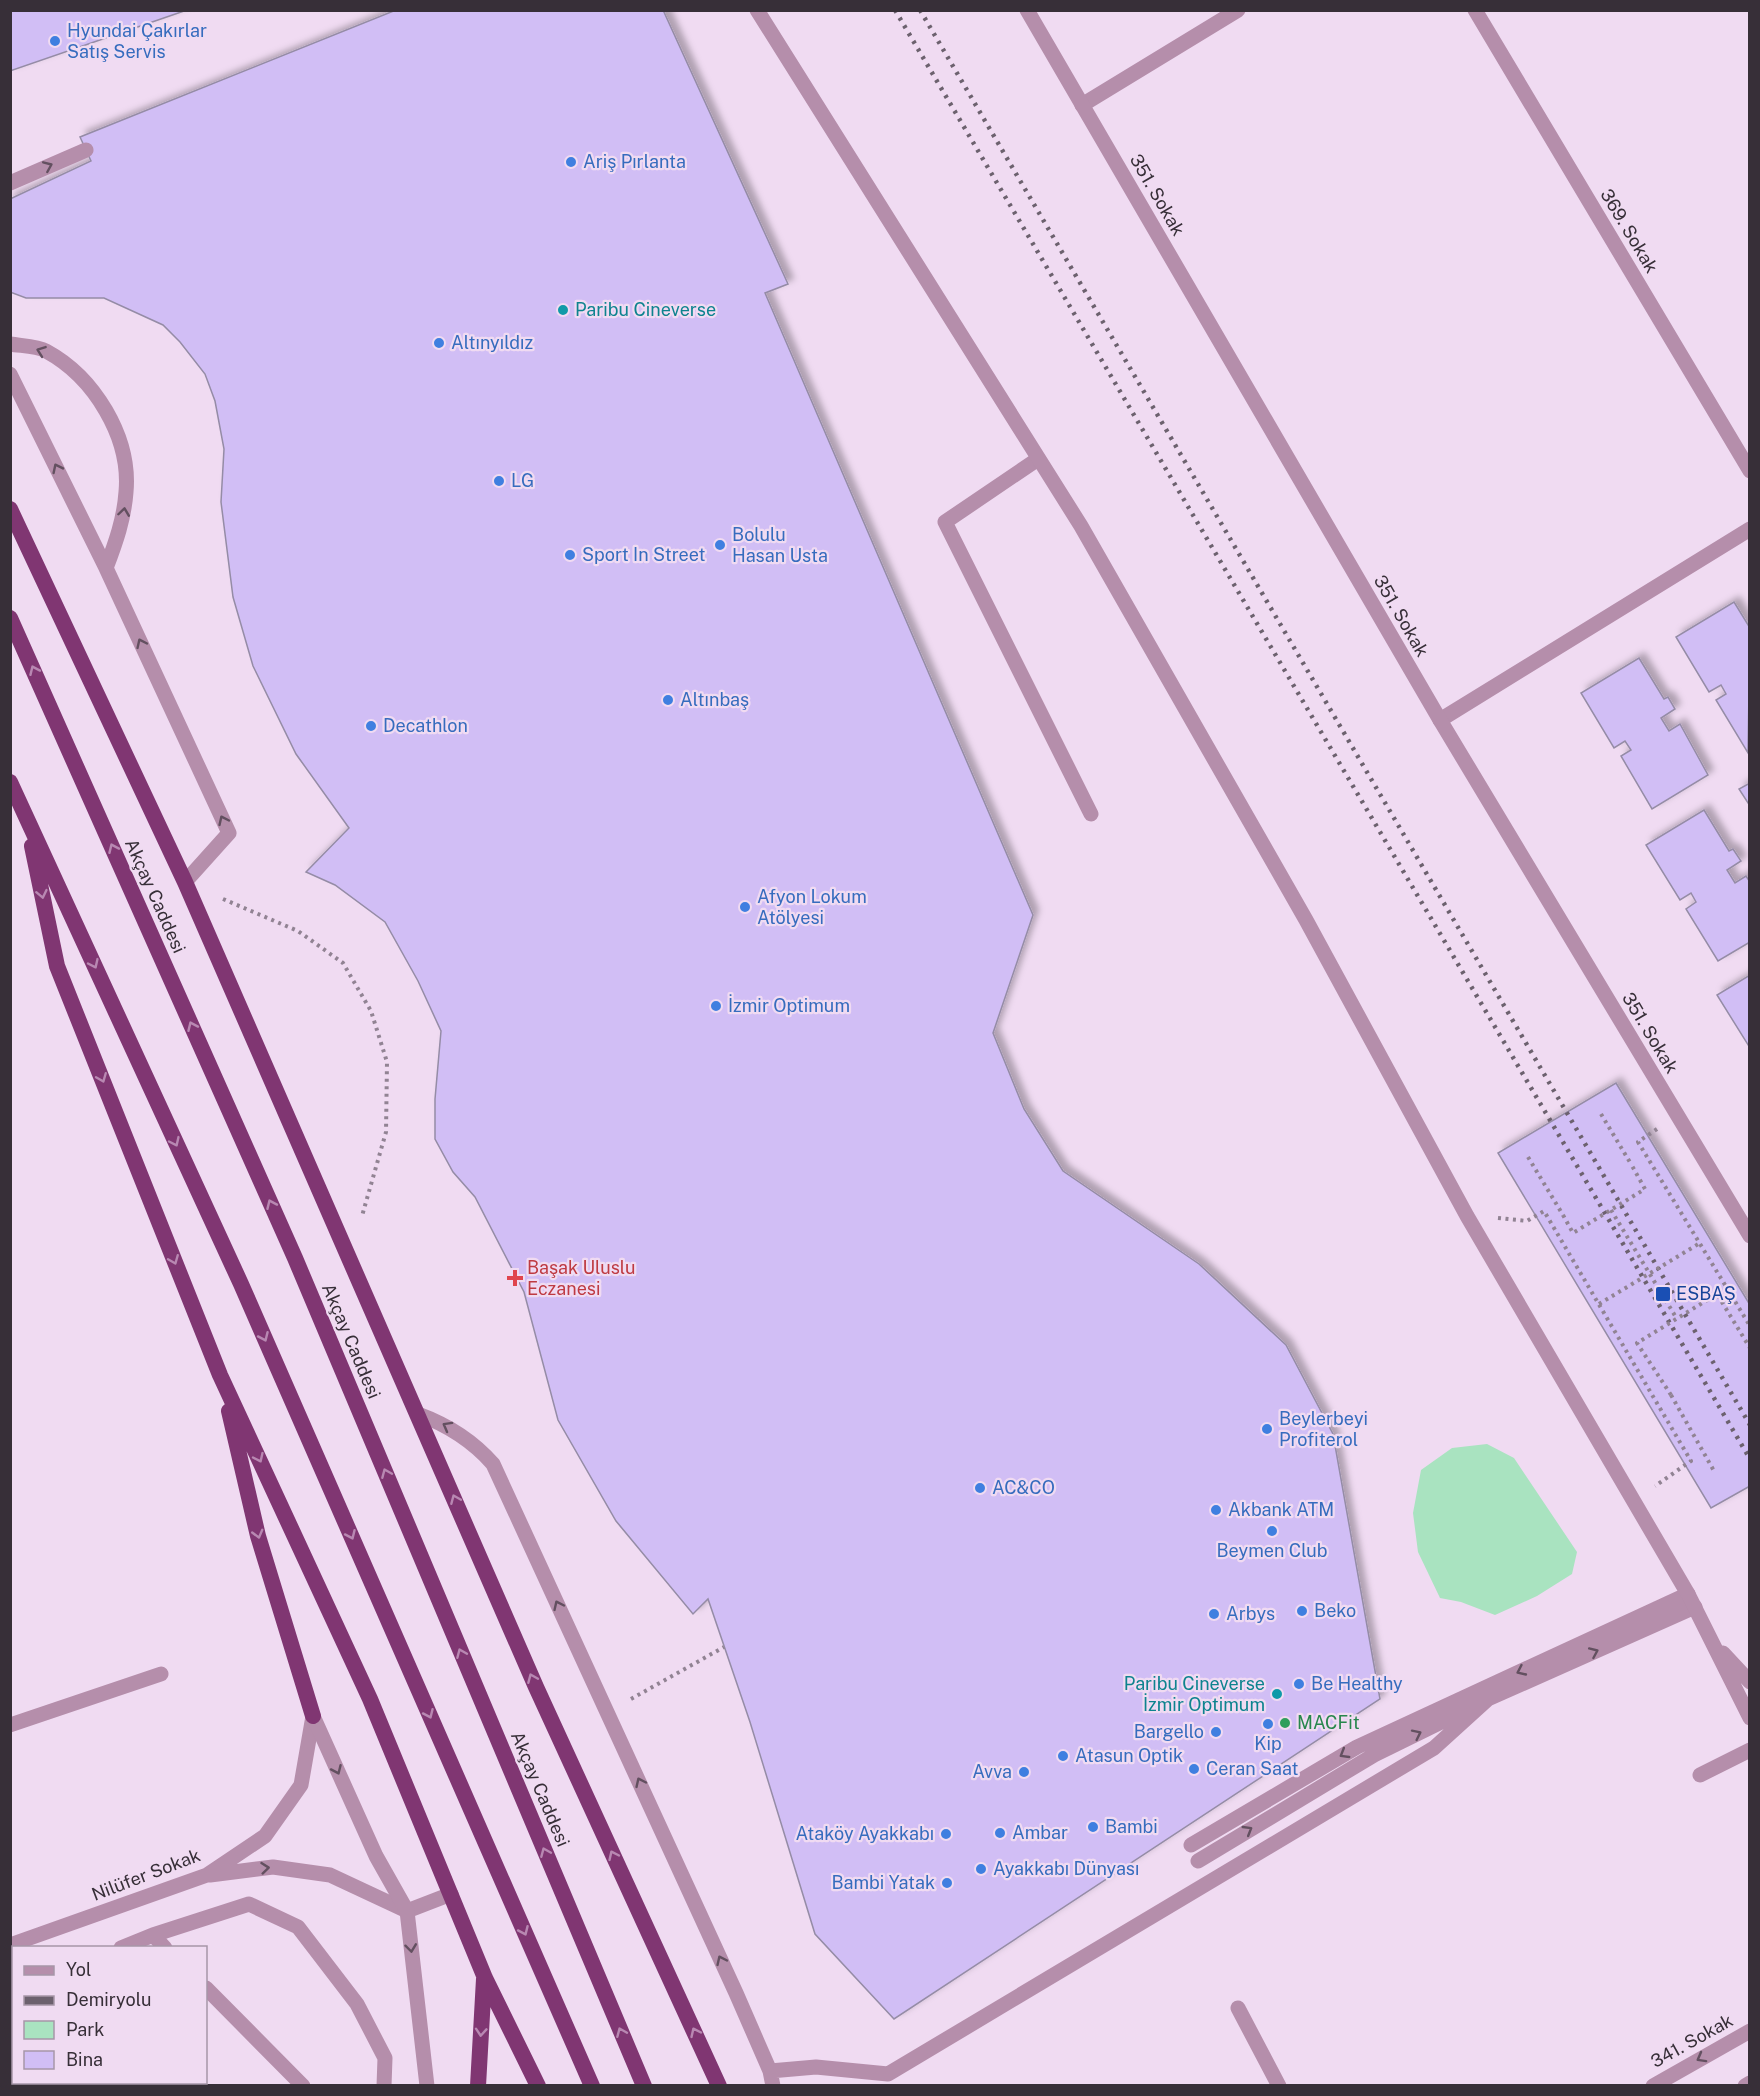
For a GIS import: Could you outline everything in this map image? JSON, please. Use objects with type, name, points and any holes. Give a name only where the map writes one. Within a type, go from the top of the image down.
[{"type":"highway","points":[[10,509],[185,882],[536,1687],[719,2085]]},
{"type":"highway","name":"Akçay Caddesi","points":[[10,618],[295,1258],[644,2085]]},
{"type":"highway","points":[[10,782],[241,1284],[592,2085]]},
{"type":"highway","points":[[26,816],[57,966],[220,1375],[370,1699],[484,1978],[538,2085]]},
{"type":"highway","points":[[220,1375],[258,1536],[313,1716]]},
{"type":"highway","points":[[478,2085],[484,1978]]},
{"type":"street","points":[[757,10],[1081,526],[1301,910],[1467,1216],[1691,1600],[1749,1718]]},
{"type":"street","name":"351. Sokak","points":[[1027,10],[1440,720],[1749,1236]]},
{"type":"street","points":[[1082,105],[1238,10]]},
{"type":"street","name":"369. Sokak","points":[[1475,10],[1749,471]]},
{"type":"street","points":[[10,183],[86,150]]},
{"type":"street","points":[[10,344],[44,350],[76,371],[109,415],[122,449],[127,489],[122,525],[106,567]]},
{"type":"street","points":[[10,374],[106,567],[229,833],[185,882]]},
{"type":"street","points":[[1038,459],[945,522],[1091,814]]},
{"type":"street","points":[[1440,720],[1749,529]]},
{"type":"street","points":[[418,1414],[459,1433],[479,1448],[492,1464],[608,1712],[771,2078],[816,2067],[888,2074],[1434,1748],[1485,1694]]},
{"type":"street","points":[[1191,1845],[1357,1747],[1485,1694],[1691,1600]]},
{"type":"street","points":[[1711,1639],[1749,1682]]},
{"type":"street","points":[[10,1725],[161,1674]]},
{"type":"street","points":[[1198,1861],[1374,1755],[1485,1694]]},
{"type":"street","points":[[313,1716],[376,1856],[407,1911],[427,2085]]},
{"type":"street","name":"Nilüfer Sokak","points":[[10,1945],[207,1875],[264,1836],[301,1785],[313,1716]]},
{"type":"street","points":[[1700,1775],[1749,1750]]},
{"type":"street","points":[[207,1875],[273,1867],[330,1875],[407,1911],[451,1894]]},
{"type":"street","points":[[124,1946],[249,1904],[298,1927],[357,2004],[385,2058],[384,2085]]},
{"type":"street","points":[[153,1935],[164,1946]]},
{"type":"street","points":[[207,1989],[303,2085]]},
{"type":"street","points":[[1239,2008],[1279,2085]]},
{"type":"street","name":"341. Sokak","points":[[1653,2085],[1749,2031]]},
{"type":"street","points":[[1745,2085],[1749,2083]]},
{"type":"path","points":[[185,882],[298,931],[343,963],[371,1011],[387,1062],[386,1132],[368,1200],[348,1253]]},
{"type":"path","points":[[1528,1157],[1573,1233],[1645,1189],[1601,1114]]},
{"type":"path","points":[[1638,1142],[1749,1326]]},
{"type":"path","points":[[1611,1210],[1677,1319]]},
{"type":"path","points":[[1467,1216],[1527,1221],[1544,1211],[1691,1461],[1634,1501]]},
{"type":"path","points":[[1599,1304],[1700,1243]]},
{"type":"path","points":[[1714,1471],[1671,1395],[1637,1343],[1717,1294],[1749,1348]]},
{"type":"path","points":[[608,1712],[724,1647]]},
{"type":"green space","points":[[1487,1444],[1514,1458],[1577,1552],[1572,1574],[1537,1596],[1495,1615],[1461,1602],[1440,1598],[1418,1552],[1413,1513],[1421,1470],[1452,1448]]},
{"type":"building","name":"Hyundai Çakırlar Satış Servis","points":[[10,10],[187,10],[10,71]]},
{"type":"building","name":"İzmir Optimum","points":[[396,10],[663,10],[788,284],[765,293],[1033,915],[993,1033],[1024,1109],[1063,1171],[1199,1264],[1286,1345],[1333,1434],[1380,1699],[894,2019],[815,1934],[750,1722],[708,1599],[693,1614],[616,1521],[558,1420],[524,1292],[475,1197],[453,1172],[435,1139],[435,1099],[441,1031],[418,981],[385,922],[335,885],[306,872],[349,828],[296,754],[253,666],[233,597],[221,502],[224,449],[215,401],[205,374],[180,342],[163,325],[104,298],[26,298],[10,292],[10,199],[91,161],[80,137]]},
{"type":"building","points":[[1734,602],[1750,628],[1748,753],[1716,700],[1726,694],[1721,685],[1709,692],[1676,637]]},
{"type":"building","points":[[1639,658],[1664,699],[1668,697],[1675,709],[1661,718],[1669,731],[1680,724],[1708,775],[1652,809],[1621,756],[1631,750],[1625,741],[1614,748],[1581,693]]},
{"type":"building","points":[[1750,783],[1750,806],[1739,789]]},
{"type":"building","points":[[1704,810],[1729,851],[1733,849],[1741,861],[1727,870],[1735,883],[1746,876],[1750,882],[1750,942],[1718,961],[1686,909],[1696,902],[1691,893],[1680,900],[1646,845]]},
{"type":"building","points":[[1750,975],[1750,1048],[1717,995]]},
{"type":"building","points":[[1616,1083],[1750,1305],[1750,1486],[1711,1508],[1498,1153]]},
{"type":"railway","points":[[895,10],[1750,1459]]},
{"type":"railway","points":[[920,10],[1750,1425]]},
{"type":"place","name":"Hyundai Çakırlar Satış Servis","points":[[55,41]]},
{"type":"place","name":"Ariş Pırlanta","points":[[571,162]]},
{"type":"place","name":"Paribu Cineverse","points":[[563,310]]},
{"type":"place","name":"Altınyıldız","points":[[439,343]]},
{"type":"place","name":"LG","points":[[499,481]]},
{"type":"place","name":"Bolulu Hasan Usta","points":[[720,545]]},
{"type":"place","name":"Sport In Street","points":[[570,555]]},
{"type":"place","name":"Altınbaş","points":[[668,700]]},
{"type":"place","name":"Decathlon","points":[[371,726]]},
{"type":"place","name":"Afyon Lokum Atölyesi","points":[[745,907]]},
{"type":"place","name":"İzmir Optimum","points":[[716,1006]]},
{"type":"place","name":"Başak Uluslu Eczanesi","points":[[515,1278]]},
{"type":"place","name":"ESBAŞ","points":[[1663,1294]]},
{"type":"place","name":"Beylerbeyi Profiterol","points":[[1267,1429]]},
{"type":"place","name":"AC&CO","points":[[980,1488]]},
{"type":"place","name":"Akbank ATM","points":[[1216,1510]]},
{"type":"place","name":"Beymen Club","points":[[1272,1531]]},
{"type":"place","name":"Beko","points":[[1302,1611]]},
{"type":"place","name":"Arbys","points":[[1214,1614]]},
{"type":"place","name":"Be Healthy","points":[[1299,1684]]},
{"type":"place","name":"Paribu Cineverse İzmir Optimum","points":[[1277,1694]]},
{"type":"place","name":"MACFit","points":[[1285,1723]]},
{"type":"place","name":"Kip","points":[[1268,1724]]},
{"type":"place","name":"Bargello","points":[[1216,1732]]},
{"type":"place","name":"Atasun Optik","points":[[1063,1756]]},
{"type":"place","name":"Ceran Saat","points":[[1194,1769]]},
{"type":"place","name":"Avva","points":[[1024,1772]]},
{"type":"place","name":"Bambi","points":[[1093,1827]]},
{"type":"place","name":"Ambar","points":[[1000,1833]]},
{"type":"place","name":"Ataköy Ayakkabı","points":[[946,1834]]},
{"type":"place","name":"Ayakkabı Dünyası","points":[[981,1869]]},
{"type":"place","name":"Bambi Yatak","points":[[947,1883]]}]
